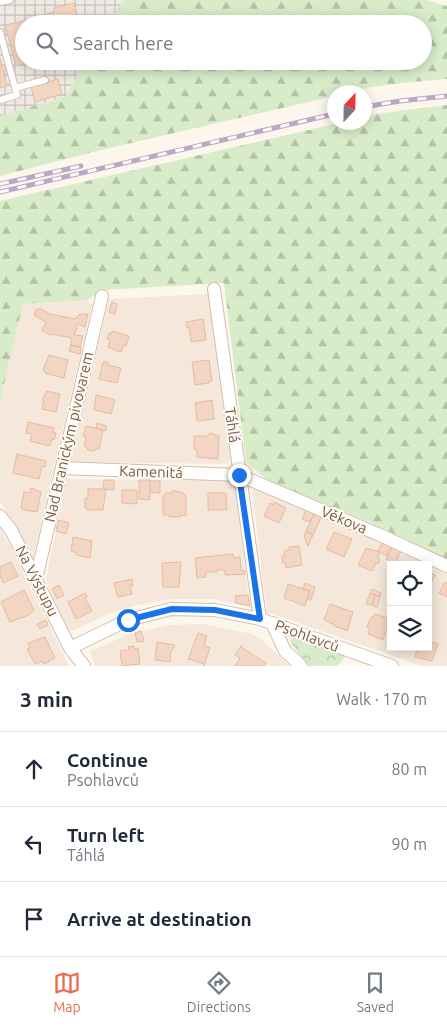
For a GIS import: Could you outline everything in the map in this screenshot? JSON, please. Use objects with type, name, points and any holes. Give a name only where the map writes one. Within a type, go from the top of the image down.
[{"type":"street","name":"Táhlá","points":[[214,289],[239,475],[266,621],[285,651],[300,666]]},
{"type":"street","name":"Nad Branickým pivovarem","points":[[36,579],[102,296]]},
{"type":"street","name":"Kamenitá","points":[[62,468],[239,475]]},
{"type":"street","name":"Věkova","points":[[239,475],[380,535],[447,566]]},
{"type":"street","name":"Na Výstupu","points":[[0,516],[11,530],[70,648]]},
{"type":"street","name":"Psohlavců","points":[[70,648],[128,620],[172,609],[215,610],[266,621],[392,666]]},
{"type":"street","points":[[70,648],[84,666]]},
{"type":"lane","points":[[0,2],[10,0]]},
{"type":"lane","points":[[0,32],[17,95],[0,100]]},
{"type":"lane","points":[[15,88],[45,80]]},
{"type":"shaded area","points":[[0,0],[124,0],[115,15],[15,15],[15,70],[80,70],[65,97],[0,116]]},
{"type":"shaded area","points":[[208,294],[231,459],[227,464],[71,462],[109,299]]},
{"type":"shaded area","points":[[87,300],[92,305],[32,562],[4,507],[0,503],[0,401],[23,304]]},
{"type":"shaded area","points":[[67,479],[234,481],[250,607],[213,599],[170,599],[138,605],[108,614],[72,631],[68,629],[46,578]]},
{"type":"shaded area","points":[[251,483],[429,561],[387,561],[387,651],[432,651],[432,562],[447,569],[447,666],[422,666],[267,612]]},
{"type":"shaded area","points":[[0,527],[11,548],[69,666],[0,666]]},
{"type":"shaded area","points":[[203,624],[252,634],[262,640],[289,666],[95,666],[90,651],[130,634],[169,625]]},
{"type":"green space","points":[[124,0],[426,0],[447,6],[447,79],[372,88],[372,85],[327,85],[327,98],[101,150],[0,176],[0,116],[65,97],[80,70],[432,70],[432,15],[115,15]]},
{"type":"green space","points":[[447,105],[447,559],[372,523],[270,482],[246,462],[224,283],[103,290],[87,300],[23,304],[0,401],[0,201],[327,126],[327,130],[372,130],[372,115]]},
{"type":"green space","points":[[293,634],[346,654],[345,657],[337,666],[309,666],[290,642]]},
{"type":"building","points":[[74,3],[77,15],[44,15],[54,12],[54,8]]},
{"type":"building","points":[[15,23],[15,62],[5,25]]},
{"type":"building","points":[[0,58],[7,86],[0,88]]},
{"type":"building","points":[[58,79],[62,94],[35,102],[31,87]]},
{"type":"building","points":[[112,302],[117,304],[115,314],[109,312]]},
{"type":"building","points":[[37,309],[50,314],[75,319],[80,314],[88,314],[85,327],[77,324],[76,326],[74,335],[83,336],[80,347],[71,345],[71,338],[50,335],[42,330],[46,322],[34,315]]},
{"type":"building","points":[[203,319],[206,340],[191,342],[189,327],[187,328],[186,322]]},
{"type":"building","points":[[112,331],[129,336],[126,346],[123,346],[122,351],[119,352],[108,347],[110,339],[107,339],[109,333],[112,334]]},
{"type":"building","points":[[71,345],[81,348],[80,354],[69,351]]},
{"type":"building","points":[[49,355],[68,360],[64,378],[45,373],[43,370]]},
{"type":"building","points":[[209,360],[212,381],[195,385],[192,362]]},
{"type":"building","points":[[103,362],[108,362],[108,365],[121,368],[117,383],[99,379]]},
{"type":"building","points":[[47,391],[60,394],[56,412],[42,409],[44,401],[42,400]]},
{"type":"building","points":[[96,395],[115,400],[111,414],[94,410]]},
{"type":"building","points":[[212,400],[214,419],[197,421],[195,403]]},
{"type":"building","points":[[28,422],[54,428],[53,433],[56,433],[50,446],[30,441],[32,434],[26,433]]},
{"type":"building","points":[[97,423],[107,426],[105,431],[96,428]]},
{"type":"building","points":[[86,426],[103,430],[99,449],[88,450],[84,446],[86,437],[83,436]]},
{"type":"building","points":[[210,433],[219,436],[218,459],[197,457],[197,450],[194,449],[194,436],[207,436]]},
{"type":"building","points":[[17,454],[46,461],[45,467],[42,466],[39,479],[13,473]]},
{"type":"building","points":[[104,480],[114,480],[114,490],[103,489]]},
{"type":"building","points":[[139,480],[150,480],[150,500],[139,499]]},
{"type":"building","points":[[150,481],[160,481],[160,493],[150,492]]},
{"type":"building","points":[[31,488],[41,492],[37,512],[21,508],[24,492],[30,493]]},
{"type":"building","points":[[88,489],[106,489],[103,510],[87,510],[85,508],[85,498],[88,498]]},
{"type":"building","points":[[122,490],[137,490],[137,504],[122,503]]},
{"type":"building","points":[[173,490],[186,496],[186,516],[169,517],[169,515],[163,515],[163,496],[166,493],[172,493]]},
{"type":"building","points":[[208,493],[226,493],[227,510],[208,510]]},
{"type":"building","points":[[274,502],[286,508],[279,523],[264,516],[270,503],[273,505]]},
{"type":"building","points":[[307,508],[315,512],[310,522],[302,519]]},
{"type":"building","points":[[315,512],[322,515],[313,535],[306,531]]},
{"type":"building","points":[[58,520],[69,523],[66,534],[56,531]]},
{"type":"building","points":[[306,531],[313,535],[308,546],[304,536]]},
{"type":"building","points":[[334,532],[352,539],[344,557],[326,549]]},
{"type":"building","points":[[73,537],[92,541],[90,558],[77,555],[77,553],[71,551]]},
{"type":"building","points":[[383,542],[392,546],[388,556],[378,551]]},
{"type":"building","points":[[299,546],[302,565],[286,568],[282,556],[285,556],[284,551],[289,550],[289,547]]},
{"type":"building","points":[[392,546],[401,551],[396,561],[386,559]]},
{"type":"building","points":[[366,548],[380,552],[378,558],[380,560],[372,571],[358,565]]},
{"type":"building","points":[[233,554],[234,558],[240,557],[241,570],[245,571],[245,574],[225,575],[225,570],[217,570],[217,572],[206,572],[206,577],[197,578],[195,558]]},
{"type":"building","points":[[11,562],[18,576],[3,583],[0,567]]},
{"type":"building","points":[[181,562],[179,587],[163,587],[162,563]]},
{"type":"building","points":[[132,579],[133,585],[130,586],[132,594],[118,597],[114,583]]},
{"type":"building","points":[[445,582],[447,583],[447,597],[439,593]]},
{"type":"building","points":[[305,583],[315,587],[311,600],[307,599],[310,591],[303,589]]},
{"type":"building","points":[[288,584],[310,591],[305,606],[284,598]]},
{"type":"building","points":[[59,585],[64,595],[57,599],[52,589]]},
{"type":"building","points":[[372,589],[381,593],[380,597],[370,593]]},
{"type":"building","points":[[24,590],[34,610],[29,615],[10,622],[1,602]]},
{"type":"building","points":[[85,593],[87,597],[85,598],[92,611],[76,619],[68,602]]},
{"type":"building","points":[[370,593],[375,595],[372,605],[366,604]]},
{"type":"building","points":[[248,595],[250,606],[236,603],[235,596]]},
{"type":"building","points":[[375,595],[380,597],[377,607],[372,605]]},
{"type":"building","points":[[330,604],[353,612],[347,631],[337,628],[324,620]]},
{"type":"building","points":[[375,614],[387,618],[387,628],[383,640],[368,634],[370,628],[367,627],[371,617],[373,618]]},
{"type":"building","points":[[46,620],[48,625],[40,629],[37,624]]},
{"type":"building","points":[[141,631],[144,641],[137,642],[135,633]]},
{"type":"building","points":[[198,633],[207,636],[204,645],[210,648],[204,666],[204,664],[188,660]]},
{"type":"building","points":[[45,637],[55,658],[44,664],[42,661],[35,664],[27,649],[30,648],[28,643]]},
{"type":"building","points":[[157,642],[175,645],[171,650],[170,662],[155,660]]},
{"type":"building","points":[[432,642],[438,644],[432,661],[415,657],[417,651],[432,651]]},
{"type":"building","points":[[242,645],[241,647],[266,663],[264,666],[235,666],[240,658],[235,655]]},
{"type":"building","points":[[134,646],[134,649],[138,648],[140,664],[122,666],[120,651],[129,650],[128,647]]},
{"type":"railway","points":[[372,106],[447,96]]},
{"type":"railway","points":[[0,192],[327,116]]},
{"type":"railway","points":[[0,184],[81,166]]},
{"type":"route","points":[[128,620],[172,609],[215,610],[260,619],[239,475]]}]
